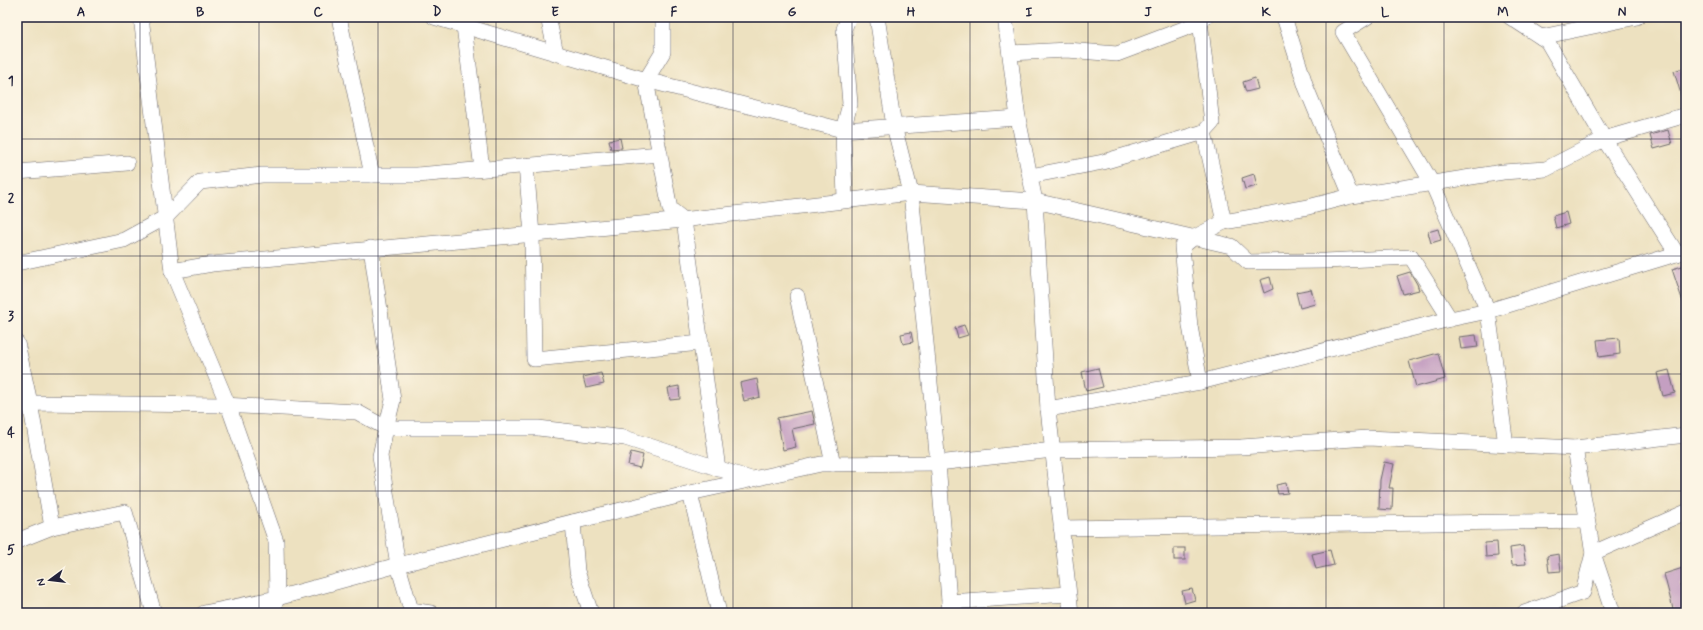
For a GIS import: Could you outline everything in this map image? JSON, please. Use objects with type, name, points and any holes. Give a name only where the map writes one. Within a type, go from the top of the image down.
[{"type":"street","points":[[141,17],[172,271],[228,405],[276,541],[277,598],[272,613]]},
{"type":"street","points":[[339,17],[372,175]]},
{"type":"street","points":[[434,17],[646,80],[843,130],[1018,118]]},
{"type":"street","points":[[548,17],[556,53]]},
{"type":"street","points":[[663,17],[663,52],[646,80],[670,209],[684,220],[718,469]]},
{"type":"street","points":[[845,200],[843,130],[850,104],[844,28],[849,17]]},
{"type":"street","points":[[877,17],[894,126],[910,193],[938,463],[949,608],[1068,594]]},
{"type":"street","points":[[1005,17],[1018,118],[1035,200],[1048,409],[1070,613]]},
{"type":"street","points":[[1284,17],[1306,87],[1351,196]]},
{"type":"street","points":[[1367,17],[1343,32],[1432,183],[1488,311],[1506,445]]},
{"type":"street","points":[[1048,409],[1200,382],[1450,319],[1488,311],[1682,253],[1604,139],[1547,41],[1510,17]]},
{"type":"street","points":[[1541,37],[1637,17]]},
{"type":"street","points":[[1010,53],[1067,50],[1117,54],[1194,24],[1202,18]]},
{"type":"street","points":[[1030,176],[1103,162],[1204,132],[1212,123],[1202,18]]},
{"type":"street","points":[[464,26],[482,169]]},
{"type":"street","points":[[1200,382],[1190,326],[1182,248],[1193,238],[1224,222],[1308,208],[1351,196],[1503,172],[1546,169],[1604,139],[1686,116]]},
{"type":"street","points":[[1204,132],[1224,222]]},
{"type":"street","points":[[17,263],[124,240],[166,217],[200,182],[262,175],[417,175],[660,154]]},
{"type":"street","points":[[17,172],[127,163]]},
{"type":"street","points":[[526,165],[532,234],[534,359],[701,343]]},
{"type":"street","points":[[172,271],[212,264],[371,248],[684,220],[910,193],[1035,200],[1231,246],[1248,262],[1325,261],[1411,257],[1450,319]]},
{"type":"street","points":[[371,248],[393,400],[380,456],[398,565],[411,610],[431,613]]},
{"type":"street","points":[[796,296],[833,464]]},
{"type":"street","points":[[17,343],[23,404],[52,527]]},
{"type":"street","points":[[23,404],[228,405],[356,412],[386,428],[538,428],[624,438],[752,479]]},
{"type":"street","points":[[204,613],[277,598],[398,565],[690,493],[821,464],[938,463],[1053,450],[1241,447],[1368,438],[1575,448],[1686,435]]},
{"type":"street","points":[[1575,448],[1593,552],[1613,613]]},
{"type":"street","points":[[690,493],[719,613]]},
{"type":"street","points":[[17,542],[52,527],[125,512],[154,613]]},
{"type":"street","points":[[1593,552],[1686,512]]},
{"type":"street","points":[[1060,528],[1587,521]]},
{"type":"street","points":[[573,522],[577,571],[591,613]]},
{"type":"street","points":[[1524,613],[1583,592],[1593,552]]},
{"type":"building","points":[[1686,67],[1686,100],[1683,101],[1674,71]]},
{"type":"building","points":[[1255,78],[1258,89],[1246,92],[1243,82]]},
{"type":"building","points":[[1668,130],[1672,144],[1654,149],[1650,135]]},
{"type":"building","points":[[620,138],[622,148],[611,149],[609,140]]},
{"type":"building","points":[[1254,174],[1257,186],[1245,189],[1242,178]]},
{"type":"building","points":[[1566,212],[1569,224],[1556,228],[1553,216]]},
{"type":"building","points":[[1438,229],[1441,240],[1431,243],[1428,232]]},
{"type":"building","points":[[1686,265],[1686,305],[1684,305],[1672,269]]},
{"type":"building","points":[[1410,272],[1419,290],[1403,294],[1397,276]]},
{"type":"building","points":[[1270,277],[1273,289],[1264,293],[1260,280]]},
{"type":"building","points":[[1311,289],[1315,304],[1300,308],[1296,292]]},
{"type":"building","points":[[964,325],[968,335],[958,338],[955,328]]},
{"type":"building","points":[[911,332],[913,342],[903,344],[901,334]]},
{"type":"building","points":[[1476,335],[1478,347],[1461,349],[1459,337]]},
{"type":"building","points":[[1619,338],[1620,354],[1599,357],[1597,340]]},
{"type":"building","points":[[1438,353],[1445,379],[1416,387],[1409,361]]},
{"type":"building","points":[[1098,368],[1103,387],[1086,391],[1082,372]]},
{"type":"building","points":[[1669,370],[1675,393],[1663,396],[1657,373]]},
{"type":"building","points":[[601,373],[604,384],[586,388],[583,377]]},
{"type":"building","points":[[757,379],[760,397],[744,401],[740,383]]},
{"type":"building","points":[[679,386],[680,399],[670,400],[668,388]]},
{"type":"building","points":[[812,411],[815,424],[792,429],[796,447],[783,450],[777,418]]},
{"type":"building","points":[[631,452],[643,455],[640,468],[628,465]]},
{"type":"building","points":[[1384,462],[1394,464],[1389,488],[1393,488],[1392,510],[1379,509],[1380,480]]},
{"type":"building","points":[[1286,483],[1288,493],[1278,494],[1276,485]]},
{"type":"building","points":[[1497,542],[1498,556],[1486,557],[1485,543]]},
{"type":"building","points":[[1523,546],[1526,564],[1512,565],[1510,548]]},
{"type":"building","points":[[1174,548],[1185,548],[1185,560],[1174,560]]},
{"type":"building","points":[[1330,550],[1334,565],[1316,569],[1312,554]]},
{"type":"building","points":[[1559,554],[1561,571],[1549,572],[1547,556]]},
{"type":"building","points":[[1686,567],[1686,582],[1680,584],[1686,605],[1686,613],[1674,613],[1664,574]]},
{"type":"building","points":[[1192,589],[1195,600],[1185,603],[1182,591]]}]
